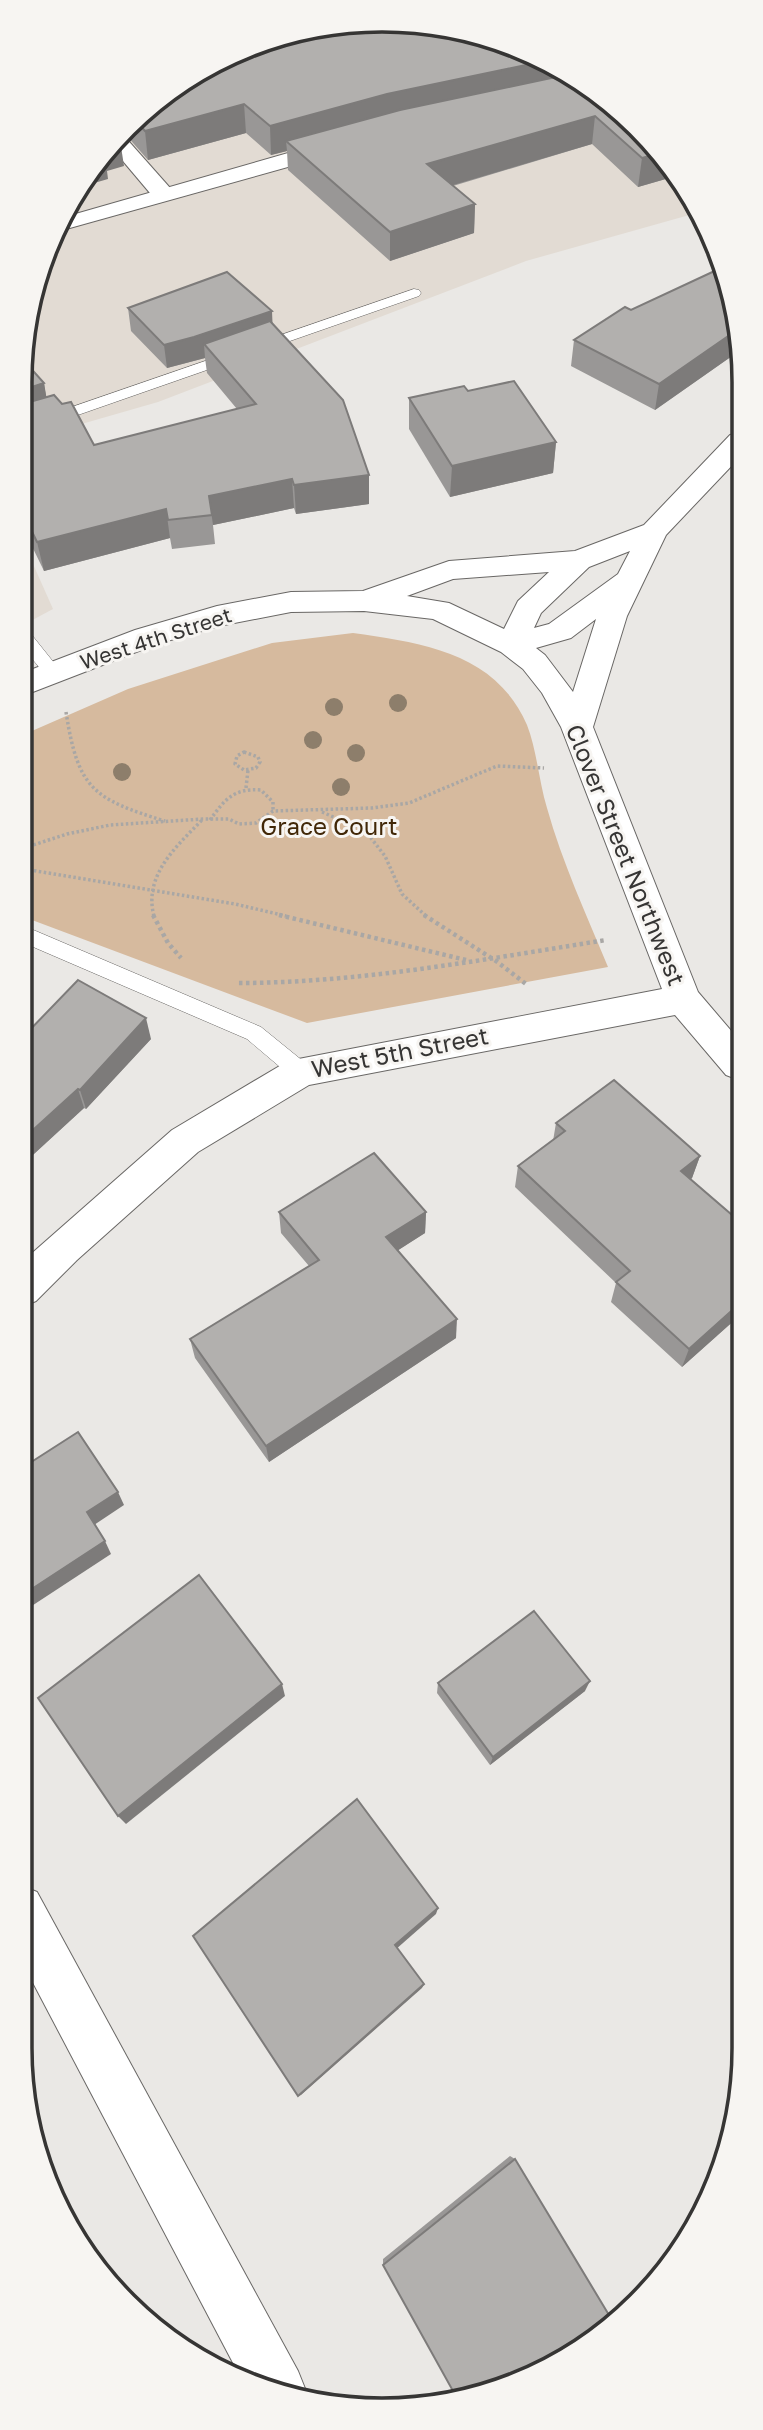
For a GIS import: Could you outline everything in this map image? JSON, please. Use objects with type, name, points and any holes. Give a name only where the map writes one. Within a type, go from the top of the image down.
[{"type":"street","points":[[70,223],[356,141]]},
{"type":"street","points":[[123,146],[163,194]]},
{"type":"street","points":[[577,727],[608,629],[654,531],[732,449]]},
{"type":"street","points":[[364,601],[449,570],[579,560],[654,531]]},
{"type":"street","points":[[512,645],[528,608],[579,560]]},
{"type":"street","points":[[512,645],[560,631],[630,580]]},
{"type":"street","name":"West 4th Street","points":[[32,681],[146,637],[217,616],[291,602],[364,601],[439,610],[512,645]]},
{"type":"street","name":"Clover Street Northwest","points":[[512,645],[534,663],[554,687],[577,727],[682,999],[732,1057]]},
{"type":"street","name":"West 5th Street","points":[[32,1279],[62,1248],[185,1141],[301,1072],[682,999]]},
{"type":"street","points":[[32,1931],[273,2381]]},
{"type":"lane","points":[[39,424],[414,293]]},
{"type":"lane","points":[[32,647],[53,673]]},
{"type":"lane","points":[[32,937],[254,1033],[301,1072]]},
{"type":"path","points":[[66,710],[71,748],[77,764],[92,787],[115,805],[169,822]]},
{"type":"path","points":[[252,752],[258,756],[260,762],[256,768],[248,770],[240,769],[234,762],[240,754],[252,752]]},
{"type":"path","points":[[32,845],[67,834],[110,825],[204,819],[229,820],[239,824],[256,823],[273,811],[318,811],[409,803],[497,766],[544,768]]},
{"type":"path","points":[[246,788],[248,770]]},
{"type":"path","points":[[210,820],[230,793],[240,788],[261,790],[273,802],[273,811]]},
{"type":"path","points":[[318,811],[359,827],[377,846],[390,867],[401,895],[427,919],[494,957],[529,987]]},
{"type":"path","points":[[185,961],[176,954],[158,926],[150,903],[151,889],[157,872],[204,819]]},
{"type":"path","points":[[32,870],[234,904],[470,961]]},
{"type":"path","points":[[229,981],[242,984],[288,983],[470,961],[606,940]]},
{"type":"shaded area","points":[[200,82],[634,139],[673,187],[689,215],[526,261],[158,402],[32,438],[34,336],[50,269],[78,206],[90,187],[134,134],[168,104]]},
{"type":"shaded area","points":[[32,562],[53,609],[32,620]]},
{"type":"green space","name":"Grace Court","points":[[353,633],[405,641],[455,656],[477,667],[497,682],[513,701],[527,725],[553,828],[608,967],[307,1023],[32,920],[32,731],[128,689],[272,643]]},
{"type":"building","points":[[336,34],[427,34],[472,43],[529,64],[387,94],[270,126],[244,104],[145,131],[141,127],[151,118],[207,78],[269,50]]},
{"type":"building","points":[[555,77],[612,118],[649,156],[642,158],[595,116],[427,164],[475,204],[390,232],[286,141],[400,110]]},
{"type":"building","points":[[714,271],[729,336],[659,384],[574,340],[625,307],[631,310]]},
{"type":"building","points":[[227,272],[272,311],[164,345],[128,308]]},
{"type":"building","points":[[270,321],[343,400],[369,475],[294,485],[292,479],[209,496],[212,515],[168,520],[166,509],[37,542],[32,532],[32,401],[54,395],[62,404],[71,402],[94,445],[256,404],[204,344]]},
{"type":"building","points":[[32,370],[44,383],[32,387]]},
{"type":"building","points":[[514,381],[556,442],[452,466],[409,398],[464,386],[468,391]]},
{"type":"building","points":[[78,980],[146,1018],[80,1090],[32,1131],[32,1028]]},
{"type":"building","points":[[614,1080],[700,1156],[681,1171],[732,1215],[732,1310],[689,1349],[616,1282],[630,1271],[518,1166],[565,1131],[556,1123]]},
{"type":"building","points":[[374,1153],[426,1212],[386,1237],[457,1319],[266,1446],[190,1339],[319,1260],[279,1212]]},
{"type":"building","points":[[78,1432],[118,1492],[87,1512],[105,1541],[32,1589],[32,1462]]},
{"type":"building","points":[[199,1575],[282,1684],[118,1816],[38,1698]]},
{"type":"building","points":[[534,1611],[590,1681],[493,1757],[438,1683]]},
{"type":"building","points":[[357,1799],[438,1908],[395,1945],[424,1984],[298,2096],[193,1936]]},
{"type":"building","points":[[515,2159],[609,2315],[576,2340],[536,2362],[494,2380],[453,2391],[383,2265]]}]
